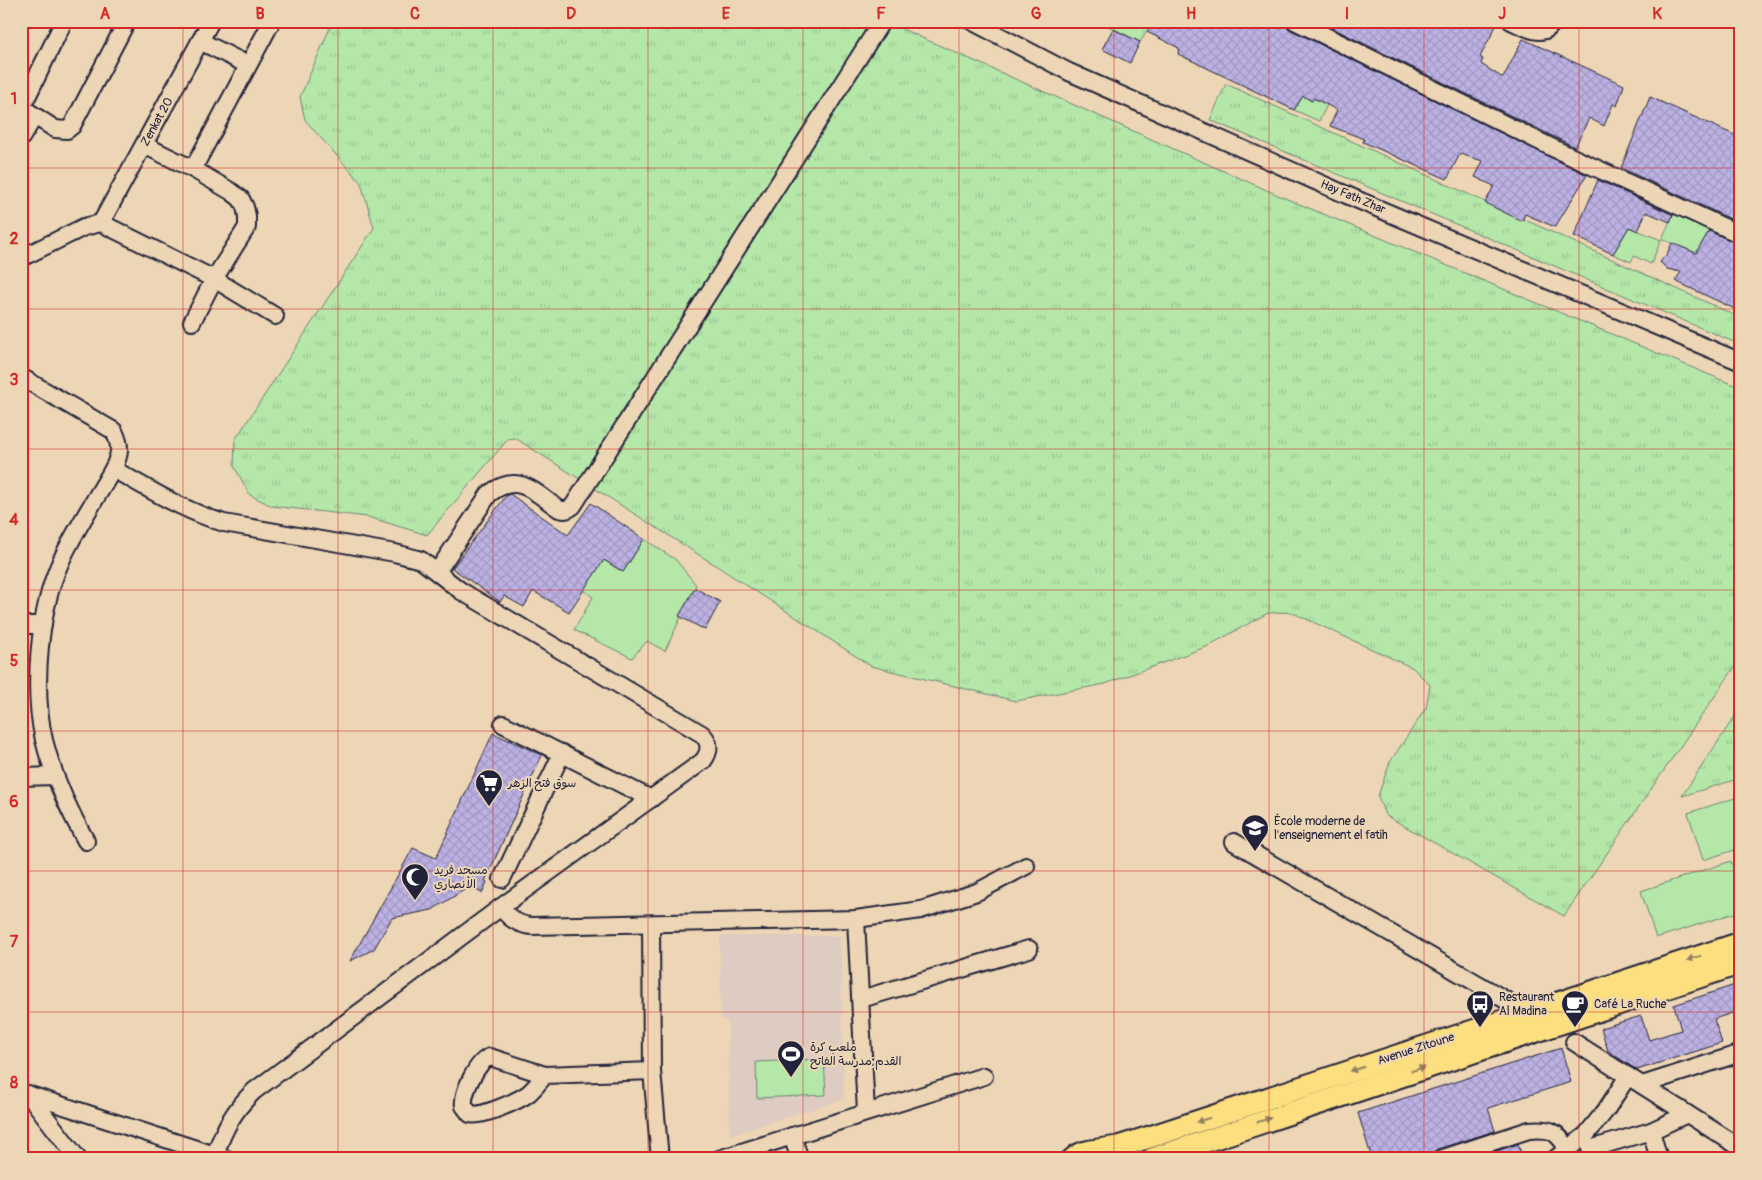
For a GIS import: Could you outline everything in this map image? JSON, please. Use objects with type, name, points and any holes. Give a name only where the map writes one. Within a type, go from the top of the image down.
[{"type":"main road","name":"Avenue Zitoune","points":[[1084,1157],[1741,943]]},
{"type":"main road","name":"Avenue Zitoune","points":[[1152,1159],[1741,963]]},
{"type":"street","points":[[64,21],[21,107],[55,129],[67,130],[72,126],[127,21]]},
{"type":"street","name":"Zenkat 20","points":[[101,223],[211,21]]},
{"type":"street","points":[[193,169],[272,21]]},
{"type":"street","points":[[437,572],[490,494],[499,486],[510,483],[522,484],[559,509],[569,510],[573,506],[882,21]]},
{"type":"street","name":"Hay Fath Zhar","points":[[971,21],[1087,80],[1358,200],[1741,362]]},
{"type":"street","points":[[1295,21],[1557,150],[1741,234]]},
{"type":"street","points":[[1511,21],[1535,32],[1541,32],[1551,26],[1552,21]]},
{"type":"street","points":[[200,41],[248,65]]},
{"type":"street","points":[[21,138],[36,116]]},
{"type":"street","points":[[144,145],[193,169],[232,192],[245,206],[247,226],[214,279],[192,322]]},
{"type":"street","points":[[21,258],[84,227],[101,223],[214,279],[275,316]]},
{"type":"street","points":[[21,377],[114,431],[120,445],[113,469],[61,560],[50,588],[43,625],[38,676],[44,739],[55,776],[71,815],[86,841]]},
{"type":"street","points":[[25,1093],[221,1157],[223,1132],[240,1105],[254,1091],[501,907],[703,762],[709,747],[702,734],[461,591],[421,560],[408,555],[241,527],[208,518],[178,505],[113,469]]},
{"type":"street","points":[[21,625],[43,625]]},
{"type":"street","points":[[503,724],[651,799]]},
{"type":"street","points":[[502,879],[562,753]]},
{"type":"street","points":[[22,778],[55,776]]},
{"type":"street","points":[[1234,842],[1528,1013]]},
{"type":"street","points":[[501,907],[511,919],[525,925],[856,920],[921,910],[977,892],[1026,866]]},
{"type":"street","points":[[856,920],[866,1112]]},
{"type":"street","points":[[650,924],[652,1071],[660,1159]]},
{"type":"street","points":[[861,999],[1029,949]]},
{"type":"street","points":[[1574,1042],[1741,1148]]},
{"type":"street","points":[[1590,1148],[1606,1110],[1635,1080],[1741,1053]]},
{"type":"street","points":[[545,1075],[530,1092],[520,1099],[479,1115],[470,1114],[464,1106],[465,1096],[477,1067],[485,1058],[490,1056],[545,1075],[652,1071]]},
{"type":"street","points":[[719,1159],[984,1076]]},
{"type":"street","points":[[25,1093],[78,1159]]},
{"type":"street","points":[[1555,1159],[1568,1149],[1590,1148],[1651,1131],[1688,1114]]},
{"type":"street","points":[[1440,1159],[1530,1130],[1552,1131],[1558,1135],[1568,1149]]},
{"type":"street","points":[[1651,1131],[1660,1159]]},
{"type":"street","points":[[792,1136],[800,1159]]},
{"type":"shaded area","points":[[720,936],[840,936],[844,1099],[730,1135],[728,1021],[721,1018]]},
{"type":"green space","points":[[333,21],[884,21],[1280,196],[1741,388],[1741,658],[1564,916],[1385,815],[1378,796],[1390,762],[1426,708],[1430,685],[1413,668],[1291,612],[1268,613],[1206,647],[1105,684],[1016,701],[871,666],[515,438],[508,439],[427,535],[368,517],[272,506],[250,495],[234,466],[235,440],[374,228],[361,183],[305,120],[300,97]]},
{"type":"green space","points":[[1098,21],[1154,21],[1140,42]]},
{"type":"green space","points":[[1226,84],[1741,318],[1741,345],[1210,120]]},
{"type":"green space","points":[[1303,96],[1312,101],[1313,98],[1327,105],[1319,121],[1294,110]]},
{"type":"green space","points":[[1674,212],[1711,228],[1696,253],[1662,239]]},
{"type":"green space","points":[[1629,227],[1661,240],[1651,264],[1634,256],[1631,262],[1613,254]]},
{"type":"green space","points":[[644,539],[676,560],[696,585],[665,651],[647,641],[632,658],[574,630],[593,597],[583,590],[604,560],[623,572]]},
{"type":"green space","points":[[1741,707],[1741,778],[1682,796]]},
{"type":"green space","points":[[1741,796],[1741,848],[1703,860],[1688,813]]},
{"type":"green space","points":[[1731,861],[1741,891],[1741,911],[1656,938],[1641,891]]},
{"type":"green space","name":"ملعب كرة القدم;مدرسة الفاتح","points":[[824,1059],[826,1095],[757,1098],[756,1062]]},
{"type":"building","points":[[1154,21],[1181,21],[1191,25],[1193,21],[1285,21],[1286,26],[1291,30],[1587,175],[1555,227],[1525,214],[1522,221],[1485,203],[1494,186],[1475,177],[1483,161],[1460,154],[1447,179],[1363,142],[1364,139],[1330,126],[1337,110],[1314,98],[1312,101],[1303,96],[1294,110],[1178,54],[1179,48],[1147,32]]},
{"type":"building","points":[[1318,21],[1485,21],[1496,26],[1480,57],[1483,59],[1481,64],[1503,78],[1523,39],[1624,85],[1617,106],[1613,104],[1604,126],[1589,118],[1575,147]]},
{"type":"building","points":[[1113,29],[1140,42],[1130,63],[1102,49]]},
{"type":"building","points":[[1650,97],[1741,138],[1741,205],[1735,221],[1621,168]]},
{"type":"building","points":[[1598,180],[1673,215],[1670,222],[1646,212],[1638,231],[1629,227],[1613,254],[1574,236]]},
{"type":"building","points":[[1709,231],[1741,245],[1741,304],[1737,310],[1675,281],[1681,272],[1667,269],[1660,262],[1667,254],[1672,243],[1696,253]]},
{"type":"building","points":[[510,494],[568,535],[591,503],[644,539],[623,572],[604,560],[569,612],[533,591],[524,607],[504,596],[500,602],[452,568],[506,496]]},
{"type":"building","points":[[695,588],[720,602],[705,630],[679,616]]},
{"type":"building","name":"سوق فتح الزهر","points":[[493,733],[542,755],[485,881],[487,882],[482,893],[469,887],[432,910],[392,918],[374,949],[350,961],[413,848],[436,858]]},
{"type":"building","points":[[1738,984],[1741,991],[1741,1010],[1714,1019],[1722,1043],[1637,1070],[1608,1051],[1601,1028],[1641,1016],[1649,1040],[1681,1030],[1674,1005]]},
{"type":"building","points":[[1561,1048],[1571,1082],[1488,1108],[1495,1131],[1437,1149],[1432,1153],[1430,1159],[1407,1159],[1406,1152],[1386,1159],[1372,1159],[1358,1113]]},
{"type":"building","points":[[1518,1144],[1523,1159],[1473,1159]]},
{"type":"place","name":"سوق فتح الزهر","points":[[489,807]]},
{"type":"place","name":"École moderne de l'enseignement el fatih","points":[[1255,852]]},
{"type":"place","name":"مسجد فريد الأنصاري","points":[[415,901]]},
{"type":"place","name":"Restaurant Al Madina","points":[[1480,1028]]},
{"type":"place","name":"Café La Ruche","points":[[1575,1028]]},
{"type":"place","name":"ملعب كرة القدم;مدرسة الفاتح","points":[[791,1078]]}]
